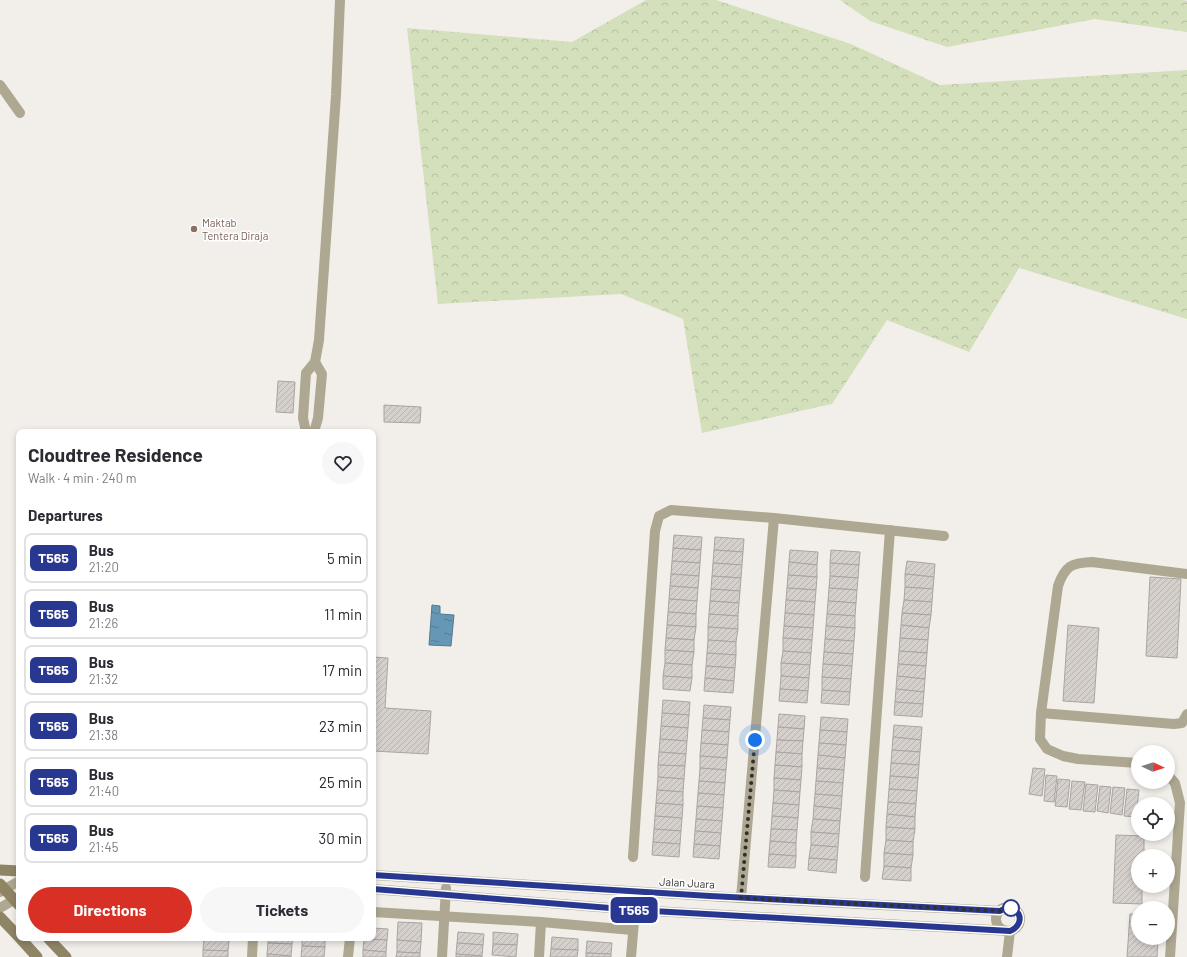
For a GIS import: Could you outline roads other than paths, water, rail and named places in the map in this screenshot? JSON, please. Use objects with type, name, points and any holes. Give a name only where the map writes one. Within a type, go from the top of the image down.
[{"type":"main road","points":[[0,870],[16,871]]},
{"type":"main road","points":[[2,888],[16,899]]},
{"type":"main road","points":[[0,917],[16,935]]},
{"type":"main road","points":[[22,941],[37,957]]},
{"type":"main road","points":[[51,941],[66,957]]},
{"type":"street","points":[[305,429],[303,418],[306,373],[315,362],[319,332],[336,95],[340,0]]},
{"type":"street","points":[[0,85],[20,113]]},
{"type":"street","points":[[315,362],[322,374],[318,418],[315,429]]},
{"type":"street","points":[[633,857],[655,530],[659,516],[671,510],[774,518],[944,536]]},
{"type":"street","points":[[741,898],[774,518]]},
{"type":"street","points":[[864,877],[890,530]]},
{"type":"street","points":[[1131,762],[1063,756],[1047,749],[1040,739],[1040,713],[1058,586],[1062,574],[1069,566],[1079,563],[1092,562],[1187,574]]},
{"type":"street","points":[[1040,713],[1174,724],[1182,723],[1187,714]]},
{"type":"street","points":[[1170,957],[1180,803],[1175,783]]},
{"type":"street","name":"Jalan Juara","points":[[376,875],[741,898],[1000,911]]},
{"type":"street","points":[[442,957],[446,880]]},
{"type":"street","points":[[2,888],[16,882]]},
{"type":"street","points":[[376,889],[635,910],[1010,931],[1016,929],[1020,917],[1017,911],[1011,908],[1005,908],[1000,911],[997,916],[997,922],[1004,930],[1010,931]]},
{"type":"street","points":[[0,908],[16,900]]},
{"type":"street","points":[[631,957],[632,930],[635,910]]},
{"type":"street","points":[[376,912],[542,922],[632,930]]},
{"type":"street","points":[[539,957],[542,922]]},
{"type":"street","points":[[1007,957],[1010,931]]},
{"type":"street","points":[[252,957],[253,941]]},
{"type":"street","points":[[348,957],[350,941]]},
{"type":"water","points":[[432,605],[440,606],[440,614],[454,615],[451,646],[429,645]]},
{"type":"place","name":"Maktab Tentera Diraja","points":[[194,229]]}]
